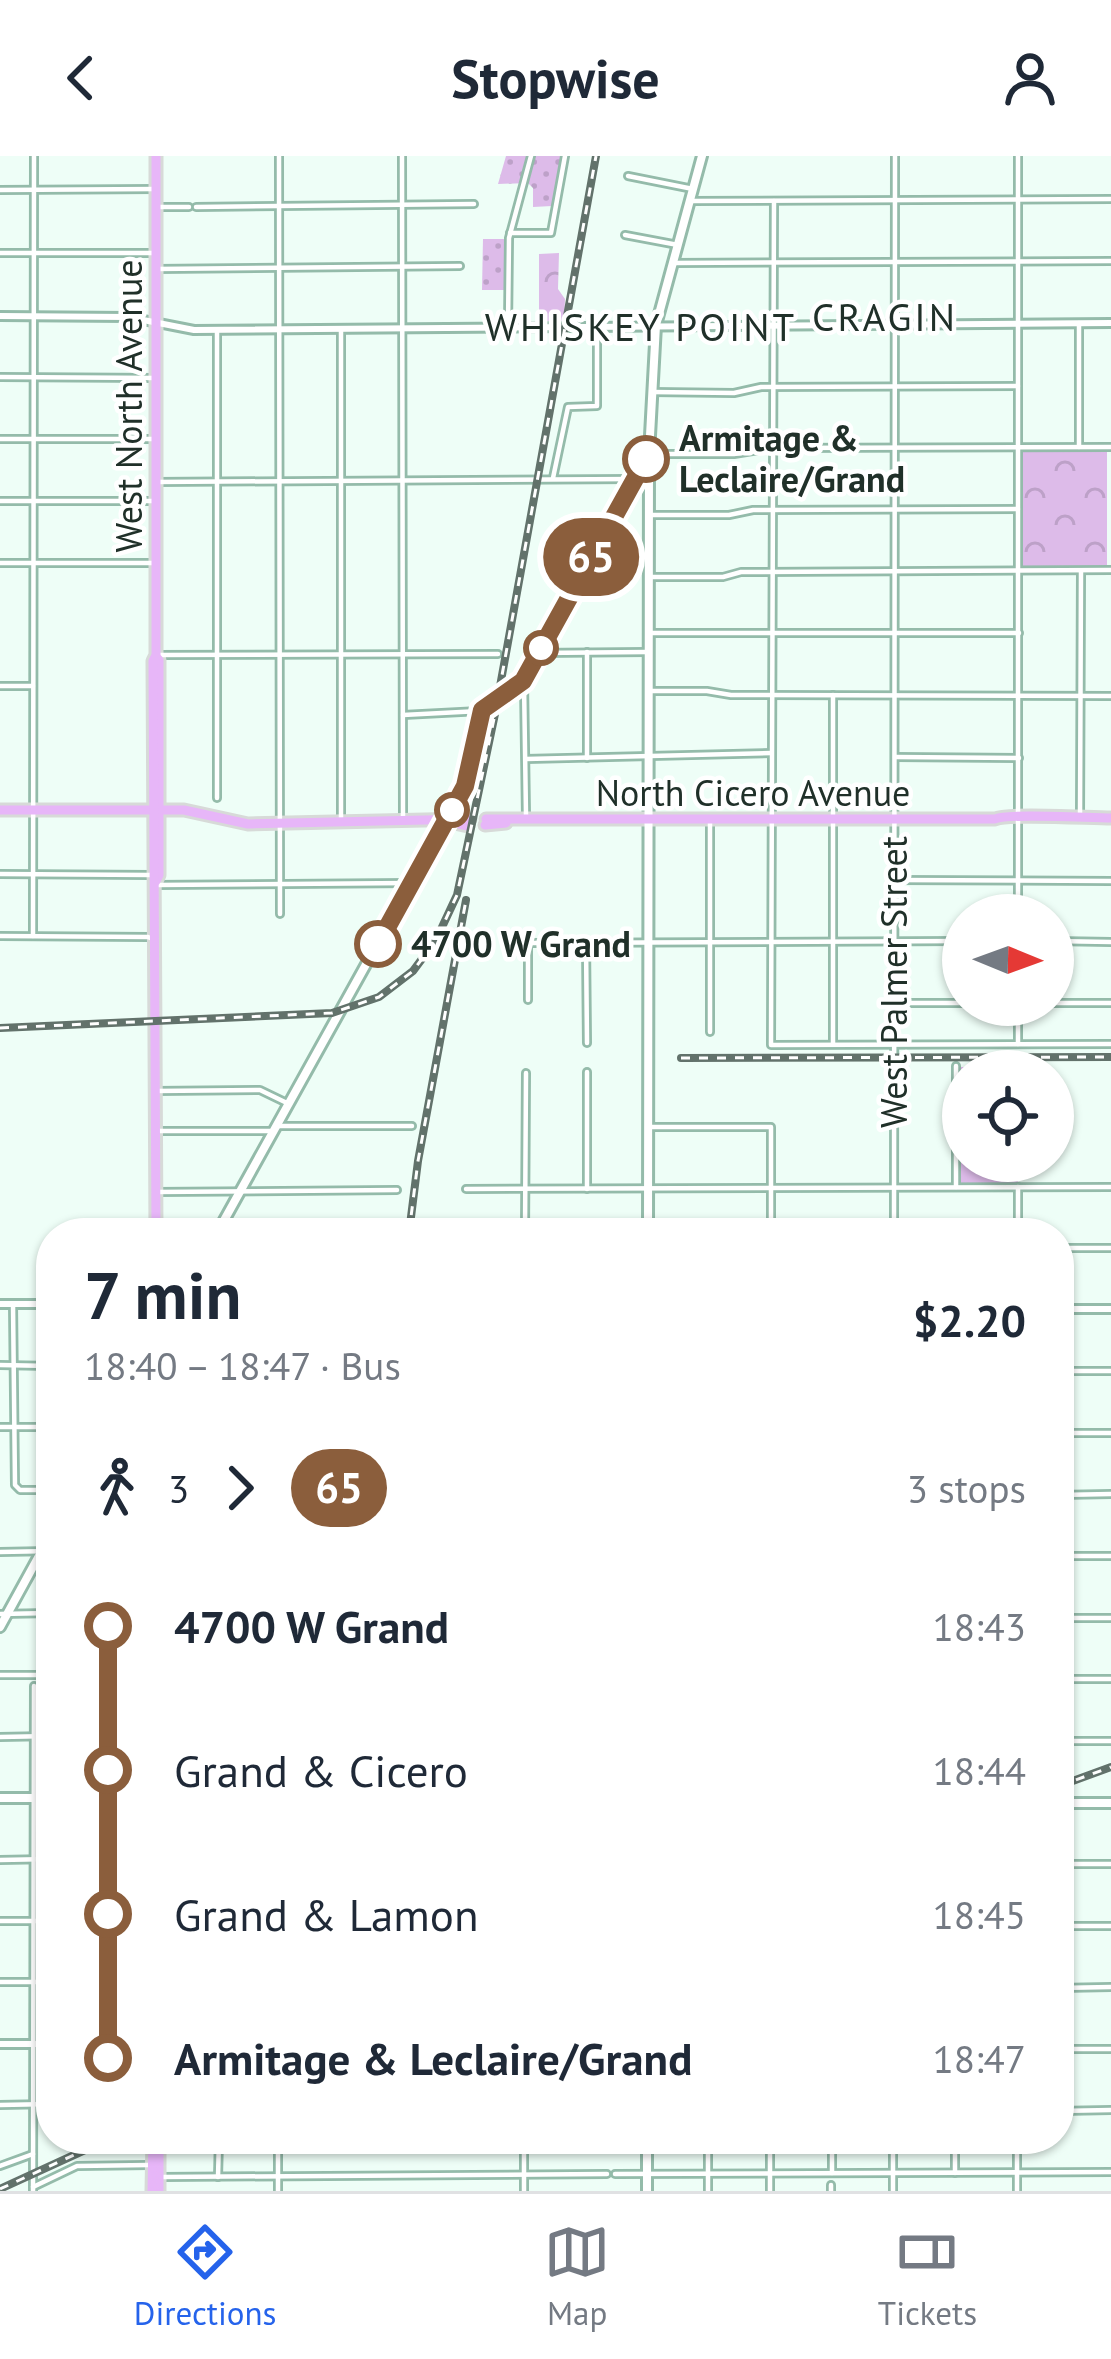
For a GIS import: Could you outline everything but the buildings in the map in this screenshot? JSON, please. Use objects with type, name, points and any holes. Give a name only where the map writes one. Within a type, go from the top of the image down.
[{"type":"main road","name":"West North Avenue","points":[[156,156],[156,1218]]},
{"type":"main road","points":[[648,1218],[652,392],[656,325],[702,156]]},
{"type":"main road","points":[[226,1218],[446,821],[472,768],[482,710],[523,681],[649,454]]},
{"type":"main road","points":[[635,478],[649,482]]},
{"type":"main road","points":[[0,810],[184,810],[280,824],[469,822]]},
{"type":"main road","name":"North Cicero Avenue","points":[[486,822],[994,819],[1013,823],[1018,818],[1111,818]]},
{"type":"main road","points":[[0,1627],[36,1566]]},
{"type":"main road","points":[[0,1798],[34,1798]]},
{"type":"main road","points":[[1074,1803],[1111,1803]]},
{"type":"main road","points":[[156,2154],[156,2191]]},
{"type":"main road","points":[[646,2154],[646,2191]]},
{"type":"street","points":[[33,936],[34,156]]},
{"type":"street","points":[[279,156],[280,914]]},
{"type":"street","points":[[402,156],[403,822]]},
{"type":"street","points":[[508,327],[510,233],[531,156]]},
{"type":"street","points":[[510,233],[550,233],[565,156]]},
{"type":"street","name":"West Palmer Street","points":[[894,1218],[895,156]]},
{"type":"street","points":[[1018,156],[1018,894]]},
{"type":"street","points":[[628,176],[693,189]]},
{"type":"street","points":[[0,190],[156,190]]},
{"type":"street","points":[[690,201],[1111,200]]},
{"type":"street","points":[[775,201],[771,1045],[1111,1044]]},
{"type":"street","points":[[156,207],[474,204]]},
{"type":"street","points":[[625,235],[678,245]]},
{"type":"street","points":[[0,253],[156,253]]},
{"type":"street","points":[[673,262],[1111,261]]},
{"type":"street","points":[[156,268],[460,266]]},
{"type":"street","points":[[0,316],[128,317],[217,330],[1111,323]]},
{"type":"street","points":[[1079,323],[1079,447]]},
{"type":"street","points":[[341,328],[341,823]]},
{"type":"street","points":[[217,330],[217,798]]},
{"type":"street","points":[[553,478],[568,407],[597,406],[597,336]]},
{"type":"street","points":[[0,377],[156,378]]},
{"type":"street","points":[[652,392],[734,392],[772,386],[1018,386]]},
{"type":"street","points":[[0,439],[156,439]]},
{"type":"street","points":[[649,454],[734,454],[772,448],[1111,447]]},
{"type":"street","points":[[156,482],[635,478]]},
{"type":"street","points":[[0,501],[156,501]]},
{"type":"street","points":[[649,515],[1018,509]]},
{"type":"street","points":[[0,563],[156,563]]},
{"type":"street","points":[[1079,818],[1081,571]]},
{"type":"street","points":[[648,577],[723,577],[741,572],[1111,571]]},
{"type":"street","points":[[648,633],[1019,633]]},
{"type":"street","points":[[538,652],[648,652]]},
{"type":"street","points":[[587,652],[587,758]]},
{"type":"street","points":[[156,656],[498,654]]},
{"type":"street","points":[[523,681],[526,821]]},
{"type":"street","points":[[0,686],[33,686]]},
{"type":"street","points":[[648,691],[1111,696]]},
{"type":"street","points":[[833,695],[833,1045]]},
{"type":"street","points":[[403,715],[482,710]]},
{"type":"street","points":[[526,759],[772,753]]},
{"type":"street","points":[[895,757],[1019,758]]},
{"type":"street","points":[[710,820],[710,1032]]},
{"type":"street","points":[[0,874],[280,884],[411,883]]},
{"type":"street","points":[[895,880],[1111,880]]},
{"type":"street","points":[[0,936],[148,937],[156,941]]},
{"type":"street","points":[[528,1000],[528,944],[942,941]]},
{"type":"street","points":[[1074,941],[1111,941]]},
{"type":"street","points":[[586,943],[586,1043]]},
{"type":"street","points":[[894,1003],[942,1003]]},
{"type":"street","points":[[1074,1003],[1111,1003]]},
{"type":"street","points":[[1018,1026],[1018,1044]]},
{"type":"street","points":[[525,1218],[526,1072]]},
{"type":"street","points":[[586,1189],[587,1072]]},
{"type":"street","points":[[156,1085],[260,1090],[289,1104]]},
{"type":"street","points":[[156,1131],[412,1126]]},
{"type":"street","points":[[648,1127],[771,1127],[771,1218]]},
{"type":"street","points":[[956,1182],[956,1187]]},
{"type":"street","points":[[466,1189],[1111,1186]]},
{"type":"street","points":[[1018,1187],[1018,1218]]},
{"type":"street","points":[[156,1192],[397,1190]]},
{"type":"street","points":[[1074,1248],[1111,1248]]},
{"type":"street","points":[[0,1304],[36,1304]]},
{"type":"street","points":[[13,1304],[17,1489],[36,1490]]},
{"type":"street","points":[[1074,1309],[1111,1309]]},
{"type":"street","points":[[0,1366],[36,1366]]},
{"type":"street","points":[[1074,1371],[1111,1371]]},
{"type":"street","points":[[0,1427],[36,1427]]},
{"type":"street","points":[[1074,1433],[1111,1432]]},
{"type":"street","points":[[1074,1495],[1111,1494]]},
{"type":"street","points":[[0,1552],[36,1551]]},
{"type":"street","points":[[1074,1556],[1111,1556]]},
{"type":"street","points":[[4,1614],[36,1613]]},
{"type":"street","points":[[1074,1618],[1111,1618]]},
{"type":"street","points":[[0,1675],[36,1675]]},
{"type":"street","points":[[1074,1679],[1111,1679]]},
{"type":"street","points":[[34,1686],[33,2189],[77,2166],[218,2176],[1111,2172]]},
{"type":"street","points":[[0,1736],[34,1736]]},
{"type":"street","points":[[1074,1741],[1111,1741]]},
{"type":"street","points":[[0,1860],[34,1860]]},
{"type":"street","points":[[1074,1864],[1111,1864]]},
{"type":"street","points":[[0,1921],[34,1921]]},
{"type":"street","points":[[1074,1926],[1111,1926]]},
{"type":"street","points":[[0,1982],[34,1982]]},
{"type":"street","points":[[1074,1988],[1111,1988]]},
{"type":"street","points":[[0,2044],[34,2044]]},
{"type":"street","points":[[1074,2049],[1111,2049]]},
{"type":"street","points":[[0,2104],[34,2104]]},
{"type":"street","points":[[1074,2111],[1111,2110]]},
{"type":"street","points":[[0,2166],[33,2154]]},
{"type":"street","points":[[218,2176],[219,2154]]},
{"type":"street","points":[[278,2154],[278,2191]]},
{"type":"street","points":[[524,2154],[524,2191]]},
{"type":"street","points":[[708,2154],[708,2191]]},
{"type":"street","points":[[770,2154],[770,2191]]},
{"type":"street","points":[[832,2154],[832,2173]]},
{"type":"street","points":[[893,2154],[893,2191]]},
{"type":"street","points":[[955,2154],[955,2173]]},
{"type":"street","points":[[1017,2154],[1017,2191]]},
{"type":"green space","points":[[506,156],[561,156],[552,206],[533,207],[533,188],[528,183],[498,184]]},
{"type":"green space","points":[[483,239],[505,239],[505,290],[482,290]]},
{"type":"green space","points":[[559,253],[558,289],[565,299],[564,321],[539,321],[539,254]]},
{"type":"green space","points":[[1107,451],[1107,567],[1021,568],[1022,452]]},
{"type":"green space","points":[[960,1182],[1018,1182],[1018,1184]]},
{"type":"railway","points":[[0,1028],[332,1013],[379,997],[413,971],[436,940],[457,895],[495,714],[596,156]]},
{"type":"railway","points":[[411,1218],[466,900]]},
{"type":"railway","points":[[681,1058],[1111,1057]]},
{"type":"railway","points":[[1074,1781],[1111,1767]]},
{"type":"railway","points":[[0,2189],[76,2154]]},
{"type":"bus line","name":"65","points":[[378,944],[465,786],[482,710],[523,681],[646,459]]},
{"type":"place","name":"Armitage & Leclaire/Grand","points":[[646,459]]},
{"type":"place","name":"4700 W Grand","points":[[378,944]]},
{"type":"district","name":"CRAGIN","points":[[885,317]]},
{"type":"district","name":"WHISKEY POINT","points":[[641,327]]}]
